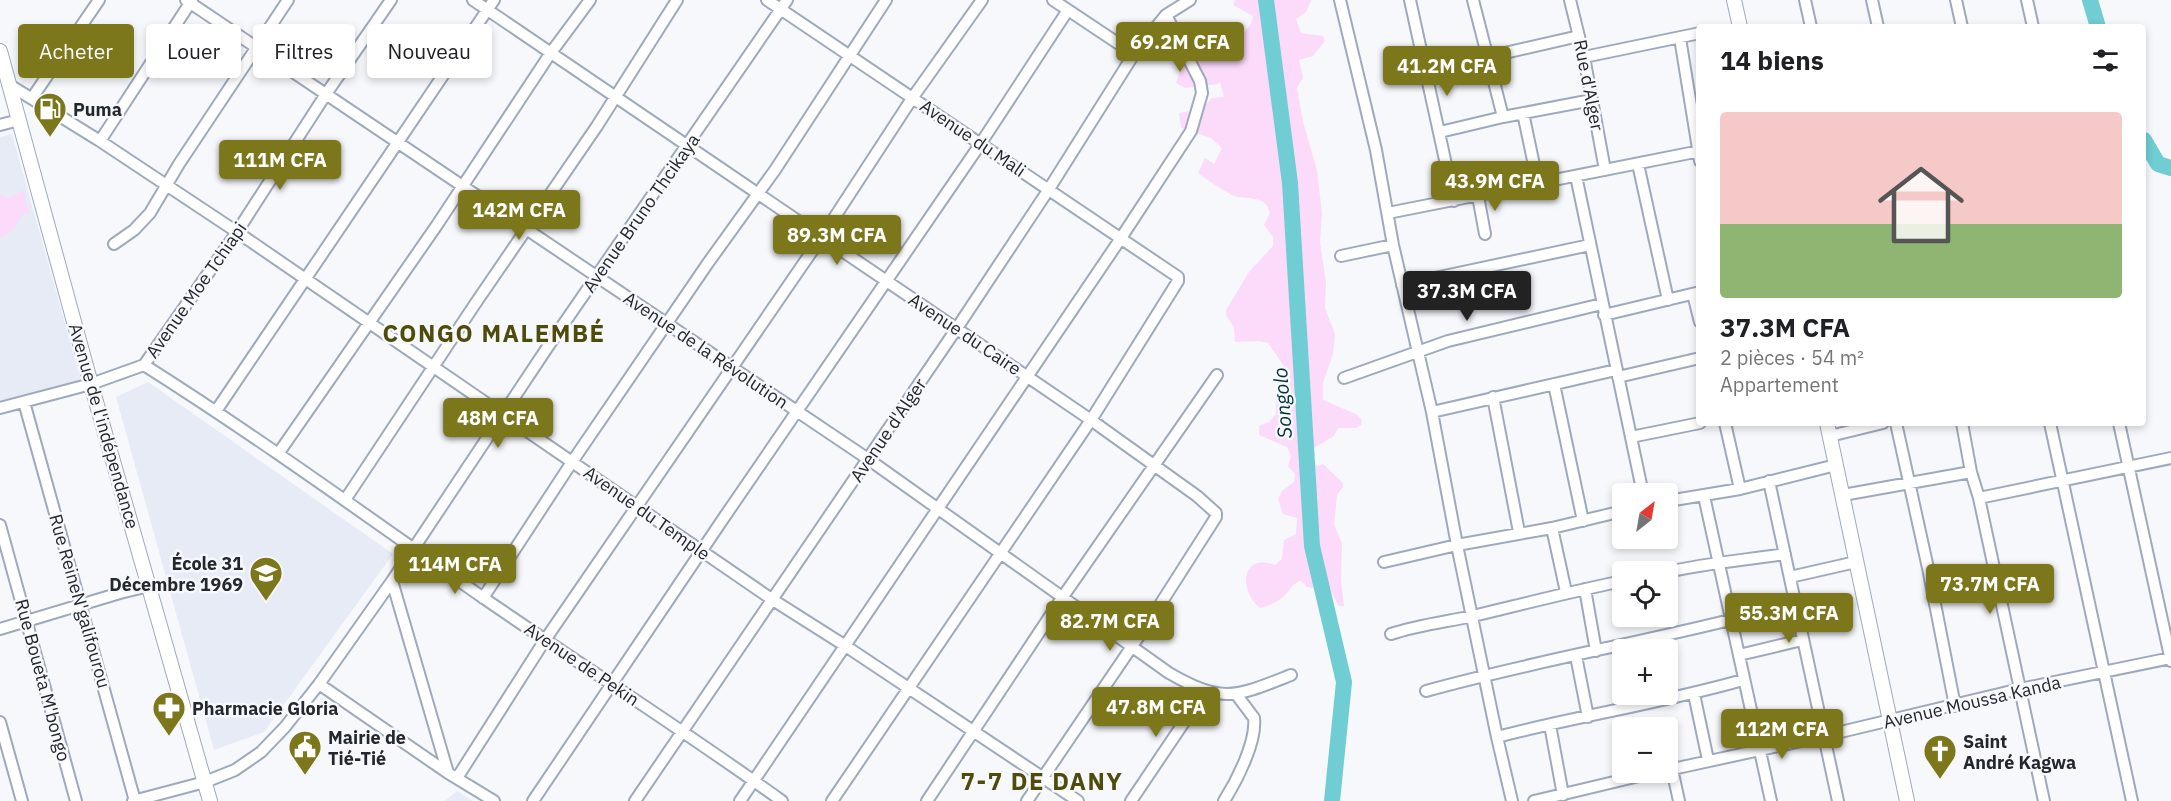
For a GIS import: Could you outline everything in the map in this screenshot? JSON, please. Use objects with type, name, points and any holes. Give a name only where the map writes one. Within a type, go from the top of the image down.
[{"type":"street","points":[[32,98],[99,0]]},
{"type":"street","points":[[272,24],[288,0]]},
{"type":"street","name":"Avenue Moe Tchiapi","points":[[0,408],[91,384],[144,365],[237,232],[326,94],[391,0]]},
{"type":"street","name":"Avenue du Caire","points":[[472,0],[613,98],[688,146],[1091,420],[1154,465],[1215,513],[1216,517],[1131,646]]},
{"type":"street","points":[[216,411],[494,0]]},
{"type":"street","points":[[278,454],[370,324],[550,54],[590,0]]},
{"type":"street","points":[[345,500],[597,126],[677,0]]},
{"type":"street","name":"Avenue du Mali","points":[[766,0],[783,5],[849,57],[913,97],[1178,277],[1178,281],[1091,420]]},
{"type":"street","points":[[483,598],[572,462],[775,170],[886,0]]},
{"type":"street","points":[[452,775],[733,368],[913,97],[982,0]]},
{"type":"street","points":[[1053,0],[1134,54],[1166,15],[1190,0]]},
{"type":"street","points":[[1340,0],[1374,140],[1393,245],[1432,412],[1457,545],[1512,801]]},
{"type":"street","points":[[1410,0],[1454,201]]},
{"type":"street","points":[[1473,0],[1503,117]]},
{"type":"street","name":"Rue d'Alger","points":[[1570,0],[1584,57],[1605,170]]},
{"type":"street","points":[[1734,0],[1736,24]]},
{"type":"street","points":[[1805,0],[1810,24]]},
{"type":"street","points":[[1872,0],[1877,24]]},
{"type":"street","points":[[1956,0],[1961,24]]},
{"type":"street","points":[[2027,0],[2032,24]]},
{"type":"street","points":[[100,141],[189,1]]},
{"type":"street","name":"Avenue de la Révolution","points":[[189,1],[253,45]]},
{"type":"street","name":"Avenue Bruno Thcikaya","points":[[134,801],[205,782],[235,770],[261,752],[285,727],[319,684],[392,581],[547,348],[783,5]]},
{"type":"street","points":[[533,801],[981,143],[1068,10]]},
{"type":"street","points":[[740,801],[1191,131],[1202,93],[1200,81],[1166,15]]},
{"type":"street","points":[[1584,57],[1696,34]]},
{"type":"street","points":[[1426,71],[1579,36]]},
{"type":"street","points":[[1680,38],[1696,136]]},
{"type":"street","name":"Avenue de l'indépendance","points":[[0,51],[91,384],[210,801]]},
{"type":"street","points":[[114,244],[142,221],[253,54]]},
{"type":"street","name":"Avenue d'Alger","points":[[635,801],[957,328],[1049,189],[1134,54]]},
{"type":"street","name":"Avenue de la Révolution","points":[[302,78],[868,459]]},
{"type":"street","name":"Avenue du Temple","points":[[8,84],[100,141],[237,232],[773,600],[1078,801]]},
{"type":"street","points":[[1440,132],[1592,100]]},
{"type":"street","points":[[1523,113],[1538,184]]},
{"type":"street","points":[[0,125],[19,120]]},
{"type":"street","points":[[1388,213],[1696,154]]},
{"type":"street","points":[[1638,164],[1668,300]]},
{"type":"street","points":[[1576,176],[1641,483]]},
{"type":"street","points":[[1478,196],[1485,234]]},
{"type":"street","points":[[1341,256],[1393,245]]},
{"type":"street","points":[[1402,285],[1590,245]]},
{"type":"street","points":[[1344,378],[1448,341],[1603,309],[1668,300],[1696,293]]},
{"type":"street","points":[[1432,412],[1554,384],[1696,359]]},
{"type":"street","name":"Avenue de Pekin","points":[[144,365],[216,411],[483,598],[782,801]]},
{"type":"street","points":[[927,801],[1062,598],[1217,375]]},
{"type":"street","points":[[1554,384],[1583,521]]},
{"type":"street","points":[[1493,397],[1519,532]]},
{"type":"street","name":"Rue ReineN'galifourou","points":[[24,402],[82,605],[134,801]]},
{"type":"street","points":[[832,801],[1091,420]]},
{"type":"street","points":[[1631,437],[1696,424]]},
{"type":"street","points":[[1726,426],[1740,489]]},
{"type":"street","points":[[1856,426],[1828,429],[1907,801]]},
{"type":"street","points":[[1897,426],[1955,706]]},
{"type":"street","points":[[1963,426],[2044,801]]},
{"type":"street","points":[[2051,426],[2132,801]]},
{"type":"street","points":[[2120,426],[2171,659]]},
{"type":"street","points":[[1979,498],[2171,458]]},
{"type":"street","points":[[868,459],[1168,673],[1205,691],[1219,695],[1236,694],[1291,675]]},
{"type":"street","points":[[1678,500],[1740,489],[1836,465]]},
{"type":"street","points":[[1843,495],[1971,472]]},
{"type":"street","points":[[1769,481],[1838,801]]},
{"type":"street","points":[[1704,496],[1771,801]]},
{"type":"street","points":[[1384,562],[1612,514]]},
{"type":"street","name":"Rue Boueta M'bongo","points":[[0,525],[76,801]]},
{"type":"street","points":[[1552,528],[1566,592]]},
{"type":"street","points":[[1678,570],[1785,554]]},
{"type":"street","points":[[1790,576],[1856,562]]},
{"type":"street","points":[[392,581],[452,775]]},
{"type":"street","points":[[1391,634],[1566,592],[1612,583]]},
{"type":"street","points":[[0,629],[149,586]]},
{"type":"street","points":[[1585,589],[1596,651]]},
{"type":"street","points":[[1666,639],[1730,620]]},
{"type":"street","points":[[1739,655],[1802,640]]},
{"type":"street","points":[[1027,801],[1131,646]]},
{"type":"street","points":[[1426,690],[1485,675],[1612,649]]},
{"type":"street","points":[[1576,656],[1588,717]]},
{"type":"street","name":"Avenue Moussa Kanda","points":[[1678,767],[1890,721],[2020,689],[2171,659]]},
{"type":"street","points":[[1678,696],[1694,694],[1743,680]]},
{"type":"street","points":[[319,684],[494,801]]},
{"type":"street","points":[[1131,801],[1205,691]]},
{"type":"street","points":[[1224,801],[1233,786],[1255,723],[1254,718],[1236,694]]},
{"type":"street","points":[[1694,694],[1708,760]]},
{"type":"street","points":[[1497,737],[1631,705]]},
{"type":"street","points":[[0,722],[22,801]]},
{"type":"street","points":[[1550,725],[1563,795]]},
{"type":"street","points":[[1534,801],[1612,783]]},
{"type":"street","points":[[1674,783],[1679,801]]},
{"type":"shaded area","points":[[1235,0],[1311,0],[1306,12],[1296,19],[1301,33],[1323,36],[1325,41],[1313,56],[1299,60],[1303,78],[1297,88],[1303,122],[1317,170],[1322,214],[1320,243],[1326,282],[1325,308],[1335,334],[1333,354],[1323,383],[1323,400],[1356,414],[1362,420],[1361,425],[1356,428],[1338,428],[1334,436],[1311,450],[1310,455],[1314,464],[1318,466],[1323,464],[1343,483],[1337,495],[1334,525],[1342,543],[1341,581],[1344,606],[1339,606],[1330,588],[1322,567],[1315,535],[1313,480],[1308,464],[1304,353],[1300,331],[1300,255],[1294,196],[1296,178],[1288,147],[1283,109],[1277,116],[1291,225],[1293,271],[1291,292],[1298,333],[1296,348],[1307,480],[1309,541],[1313,567],[1324,590],[1307,587],[1301,581],[1278,601],[1260,608],[1253,601],[1246,583],[1249,568],[1263,562],[1275,565],[1282,559],[1284,540],[1296,534],[1297,518],[1283,514],[1278,499],[1282,491],[1294,482],[1295,474],[1288,466],[1291,456],[1287,447],[1259,435],[1259,426],[1269,422],[1276,414],[1276,387],[1282,381],[1284,366],[1268,343],[1235,342],[1234,328],[1226,315],[1226,310],[1249,272],[1273,246],[1273,237],[1264,225],[1270,213],[1263,202],[1230,194],[1198,173],[1205,158],[1214,164],[1222,148],[1211,138],[1181,128],[1179,113],[1201,109],[1212,98],[1224,97],[1220,82],[1185,88],[1176,83],[1193,34],[1219,45],[1241,34],[1249,27],[1253,16],[1233,5]]},
{"type":"shaded area","points":[[12,134],[81,380],[0,402],[0,137]]},
{"type":"shaded area","points":[[24,190],[29,215],[24,213],[8,234],[0,237],[0,193],[3,197],[10,198]]},
{"type":"shaded area","name":"École 31 Décembre 1969","points":[[148,382],[393,554],[264,732],[214,750],[116,397]]},
{"type":"shaded area","points":[[457,791],[473,801],[445,801]]},
{"type":"waterway","name":"Songolo","points":[[1266,0],[1290,183],[1312,546],[1344,682],[1332,801]]},
{"type":"waterway","points":[[2090,0],[2097,24]]},
{"type":"waterway","points":[[2146,143],[2158,164],[2171,168]]},
{"type":"place","name":"Puma","points":[[50,138]]},
{"type":"place","name":"École 31 Décembre 1969","points":[[266,602]]},
{"type":"place","name":"Pharmacie Gloria","points":[[169,737]]},
{"type":"place","name":"Mairie de Tié-Tié","points":[[305,776]]},
{"type":"place","name":"Saint André Kagwa","points":[[1940,780]]},
{"type":"district","name":"CONGO MALEMBÉ","points":[[494,333]]},
{"type":"district","name":"7-7 DE DANY","points":[[1042,781]]}]
